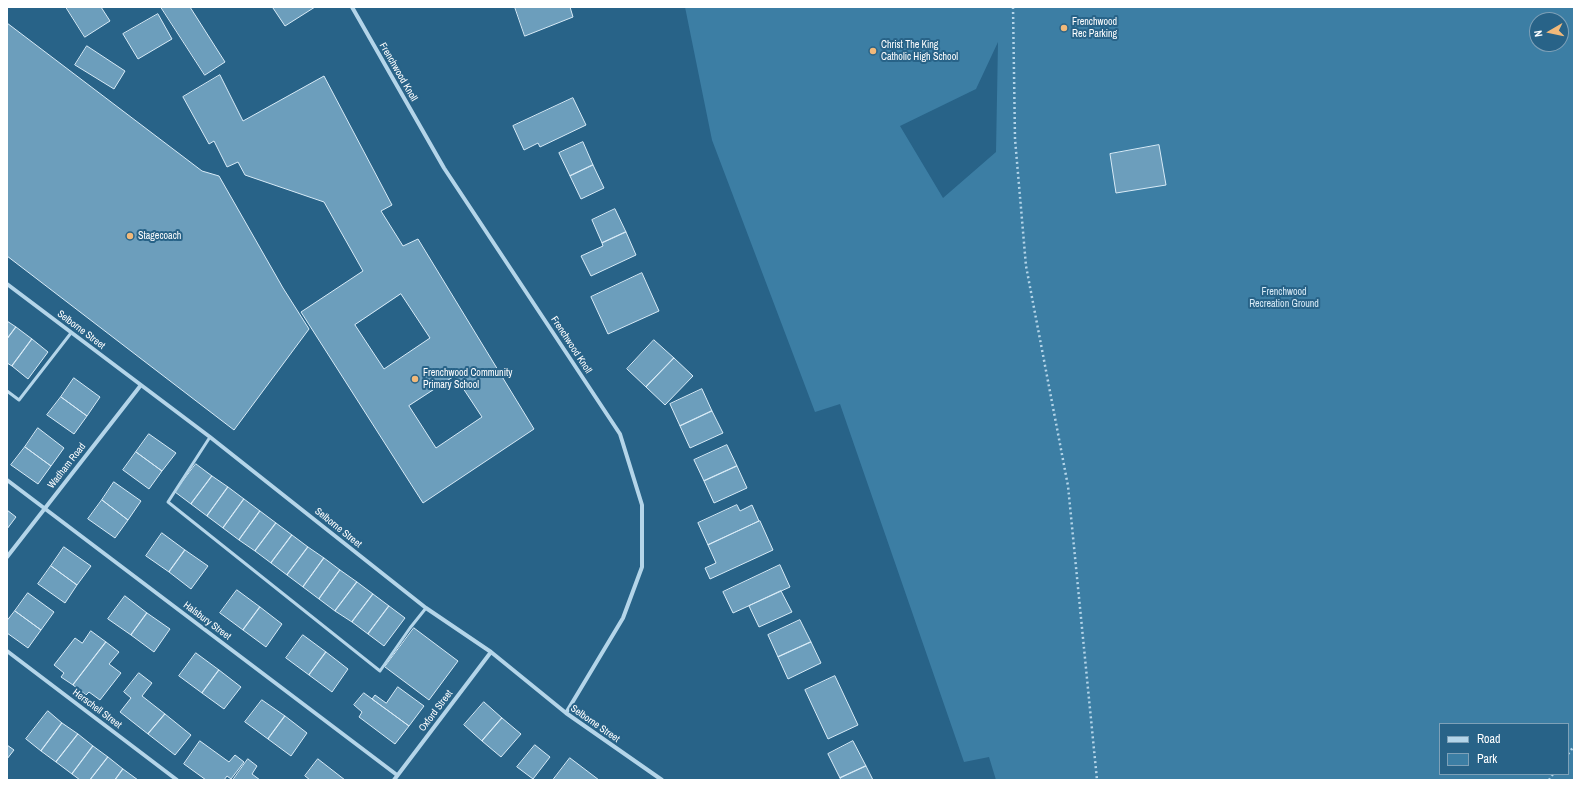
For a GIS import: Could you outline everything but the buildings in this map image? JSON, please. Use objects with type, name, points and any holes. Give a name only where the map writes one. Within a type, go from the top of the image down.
[{"type":"street","name":"Frenchwood Knoll","points":[[352,7],[444,168],[620,434],[642,505],[642,567],[623,618],[566,713]]},
{"type":"street","name":"Selborne Street","points":[[7,284],[210,437],[426,608],[491,652],[566,713],[662,780]]},
{"type":"street","name":"Wadham Road","points":[[7,557],[140,385]]},
{"type":"street","name":"Halsbury Street","points":[[7,480],[397,775]]},
{"type":"street","name":"Herschell Street","points":[[7,651],[177,780]]},
{"type":"street","name":"Oxford Street","points":[[394,780],[491,652]]},
{"type":"lane","points":[[7,391],[19,400],[71,333]]},
{"type":"lane","points":[[210,437],[168,502],[380,671],[426,608]]},
{"type":"path","points":[[1013,7],[1015,139],[1026,266],[1068,486],[1097,780]]},
{"type":"green space","name":"Frenchwood Recreation Ground","points":[[685,7],[1574,7],[1574,780],[996,780],[989,757],[964,762],[840,404],[815,412],[712,140]],"holes":[[[998,42],[996,152],[943,198],[900,126],[976,89]]]},
{"type":"place","name":"Frenchwood Rec Parking","points":[[1064,28]]},
{"type":"place","name":"Christ The King Catholic High School","points":[[873,51]]},
{"type":"place","name":"Stagecoach","points":[[130,236]]},
{"type":"place","name":"Frenchwood Community Primary School","points":[[415,379]]}]
